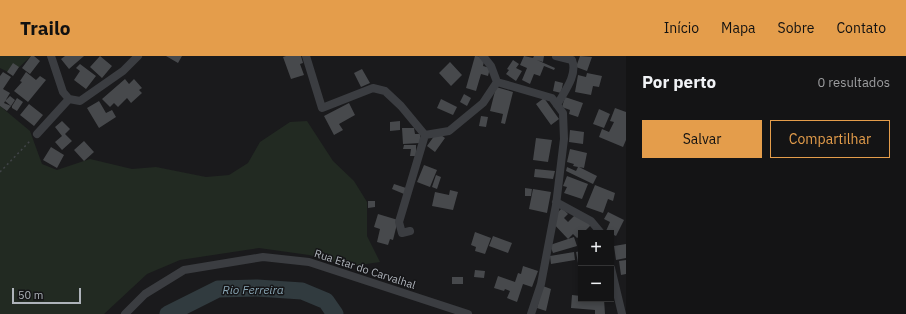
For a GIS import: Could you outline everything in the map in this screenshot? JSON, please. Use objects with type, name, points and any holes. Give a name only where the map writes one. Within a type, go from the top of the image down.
[{"type":"street","points":[[51,56],[62,92],[69,99],[80,101],[123,71],[138,56]]},
{"type":"street","points":[[306,56],[322,108],[373,88],[385,91],[401,106],[425,135]]},
{"type":"street","points":[[484,56],[491,66],[497,82]]},
{"type":"street","points":[[556,56],[572,60],[575,67],[569,84],[557,105]]},
{"type":"street","points":[[425,135],[449,131],[483,103],[497,82]]},
{"type":"street","points":[[497,82],[552,98],[563,113],[564,139],[556,202],[541,284],[531,314]]},
{"type":"street","points":[[37,134],[69,99]]},
{"type":"street","points":[[410,231],[402,233],[399,222],[425,135]]},
{"type":"street","points":[[556,202],[591,221],[598,230]]},
{"type":"street","name":"Rua Etar do Carvalhal","points":[[125,314],[145,294],[184,270],[263,257],[309,262],[468,314]]},
{"type":"street","points":[[614,281],[622,314]]},
{"type":"path","points":[[0,172],[37,134]]},
{"type":"shaded area","points":[[0,56],[31,56],[12,74],[0,68]]},
{"type":"shaded area","points":[[0,106],[30,131],[42,164],[57,170],[90,159],[132,169],[156,167],[206,177],[229,175],[248,163],[260,142],[290,122],[307,121],[333,161],[354,181],[367,202],[367,236],[380,262],[352,266],[309,255],[259,248],[180,260],[147,274],[104,314],[0,314]]},
{"type":"building","points":[[31,56],[34,56],[40,61],[30,74],[22,68]]},
{"type":"building","points":[[65,56],[84,56],[69,69],[61,59]]},
{"type":"building","points":[[100,56],[112,66],[102,78],[90,67]]},
{"type":"building","points":[[166,56],[182,56],[178,63]]},
{"type":"building","points":[[301,56],[303,63],[300,64],[304,75],[291,79],[283,57]]},
{"type":"building","points":[[475,56],[485,57],[483,66],[490,68],[488,76],[481,74],[476,91],[466,88]]},
{"type":"building","points":[[524,56],[533,58],[534,56],[544,56],[543,62],[537,60],[555,68],[554,70],[544,66],[540,76],[534,74],[530,84],[522,80],[527,68],[520,65]]},
{"type":"building","points":[[580,56],[592,57],[587,71],[576,67]]},
{"type":"building","points":[[513,60],[519,64],[516,68],[522,71],[516,81],[506,74],[509,70],[507,69]]},
{"type":"building","points":[[450,62],[462,75],[451,86],[439,73]]},
{"type":"building","points":[[13,63],[19,67],[13,76],[7,72]]},
{"type":"building","points":[[80,64],[96,76],[86,89],[74,80],[80,71],[76,68]]},
{"type":"building","points":[[362,69],[370,83],[361,87],[354,73]]},
{"type":"building","points":[[3,72],[11,77],[3,89],[10,93],[4,103],[11,106],[7,111],[0,106],[0,76]]},
{"type":"building","points":[[26,72],[36,80],[40,76],[46,80],[28,102],[14,91],[22,82],[20,81]]},
{"type":"building","points":[[587,73],[602,76],[599,87],[593,86],[591,95],[575,92],[578,75],[586,77]]},
{"type":"building","points":[[125,79],[129,84],[134,79],[142,88],[139,90],[142,93],[131,103],[127,98],[118,107],[114,103],[110,107],[102,99]]},
{"type":"building","points":[[555,81],[563,83],[561,93],[553,91]]},
{"type":"building","points":[[496,87],[513,92],[505,124],[501,123],[503,114],[490,111]]},
{"type":"building","points":[[464,94],[471,98],[467,106],[460,102]]},
{"type":"building","points":[[10,96],[15,100],[11,106],[5,101]]},
{"type":"building","points":[[565,97],[583,103],[578,117],[569,114],[570,110],[562,107]]},
{"type":"building","points":[[17,98],[23,102],[17,111],[12,108],[12,106]]},
{"type":"building","points":[[544,98],[559,119],[551,125],[536,104]]},
{"type":"building","points":[[441,99],[457,107],[453,115],[437,108]]},
{"type":"building","points":[[99,101],[106,113],[112,110],[116,117],[99,128],[87,108]]},
{"type":"building","points":[[349,103],[355,115],[339,124],[343,130],[334,135],[324,116]]},
{"type":"building","points":[[29,104],[43,115],[34,126],[20,115]]},
{"type":"building","points":[[615,108],[626,112],[626,140],[623,147],[599,137],[602,129],[609,132],[614,122],[610,121]]},
{"type":"building","points":[[599,109],[610,114],[604,128],[593,124]]},
{"type":"building","points":[[481,116],[488,117],[486,127],[479,126]]},
{"type":"building","points":[[62,121],[70,129],[65,134],[72,141],[62,150],[55,142],[62,136],[55,127]]},
{"type":"building","points":[[400,121],[400,130],[390,131],[390,122]]},
{"type":"building","points":[[402,128],[414,128],[415,134],[420,134],[420,143],[403,144]]},
{"type":"building","points":[[570,130],[584,132],[583,144],[569,142]]},
{"type":"building","points":[[437,132],[445,138],[435,152],[427,146]]},
{"type":"building","points":[[536,138],[552,140],[548,162],[533,160]]},
{"type":"building","points":[[84,141],[94,152],[84,161],[74,150]]},
{"type":"building","points":[[404,145],[416,145],[416,156],[410,156],[411,149],[403,149]]},
{"type":"building","points":[[51,147],[64,155],[57,168],[43,160]]},
{"type":"building","points":[[570,149],[587,153],[584,168],[579,167],[597,176],[593,184],[566,171],[567,167],[576,171],[578,167],[567,162]]},
{"type":"building","points":[[424,165],[437,170],[430,187],[417,182]]},
{"type":"building","points":[[535,169],[555,171],[553,179],[534,177]]},
{"type":"building","points":[[436,175],[441,177],[437,189],[432,187]]},
{"type":"building","points":[[567,176],[588,184],[582,199],[564,193],[567,187],[563,186]]},
{"type":"building","points":[[394,184],[406,188],[404,194],[392,189]]},
{"type":"building","points":[[595,185],[615,193],[613,201],[608,199],[603,213],[586,207]]},
{"type":"building","points":[[525,188],[532,189],[531,196],[525,196]]},
{"type":"building","points":[[533,189],[551,192],[547,213],[529,209]]},
{"type":"building","points":[[450,190],[458,192],[453,210],[432,206],[435,192],[449,195]]},
{"type":"building","points":[[368,201],[375,201],[375,207],[368,208]]},
{"type":"building","points":[[562,208],[568,214],[564,218],[568,222],[578,212],[591,225],[586,230],[578,230],[577,238],[573,234],[568,239],[550,220]]},
{"type":"building","points":[[608,212],[624,220],[616,236],[614,235],[614,230],[606,230],[610,222],[604,219]]},
{"type":"building","points":[[378,214],[398,220],[393,240],[390,239],[388,245],[377,242],[380,229],[374,227]]},
{"type":"building","points":[[475,232],[491,238],[485,254],[475,251],[476,247],[471,245]]},
{"type":"building","points":[[493,236],[512,243],[508,253],[489,246]]},
{"type":"building","points":[[574,237],[577,246],[553,253],[550,245]]},
{"type":"building","points":[[626,244],[626,258],[616,260],[614,246]]},
{"type":"building","points":[[574,252],[575,260],[551,264],[550,256]]},
{"type":"building","points":[[576,252],[578,252],[578,263]]},
{"type":"building","points":[[626,260],[626,274],[621,275],[619,261]]},
{"type":"building","points":[[523,266],[538,271],[532,287],[523,284],[517,302],[507,298],[510,291],[494,288],[498,276],[515,282],[518,273],[521,274]]},
{"type":"building","points":[[475,270],[485,271],[484,278],[474,277]]},
{"type":"building","points":[[452,277],[463,277],[463,284],[452,284]]},
{"type":"building","points":[[543,286],[551,289],[546,311],[537,308]]},
{"type":"building","points":[[572,295],[578,296],[578,302],[604,302],[605,314],[595,314],[595,310],[571,308]]},
{"type":"waterway","name":"Rio Ferreira","points":[[168,314],[218,289],[257,288],[302,291],[326,301],[335,314]]}]
